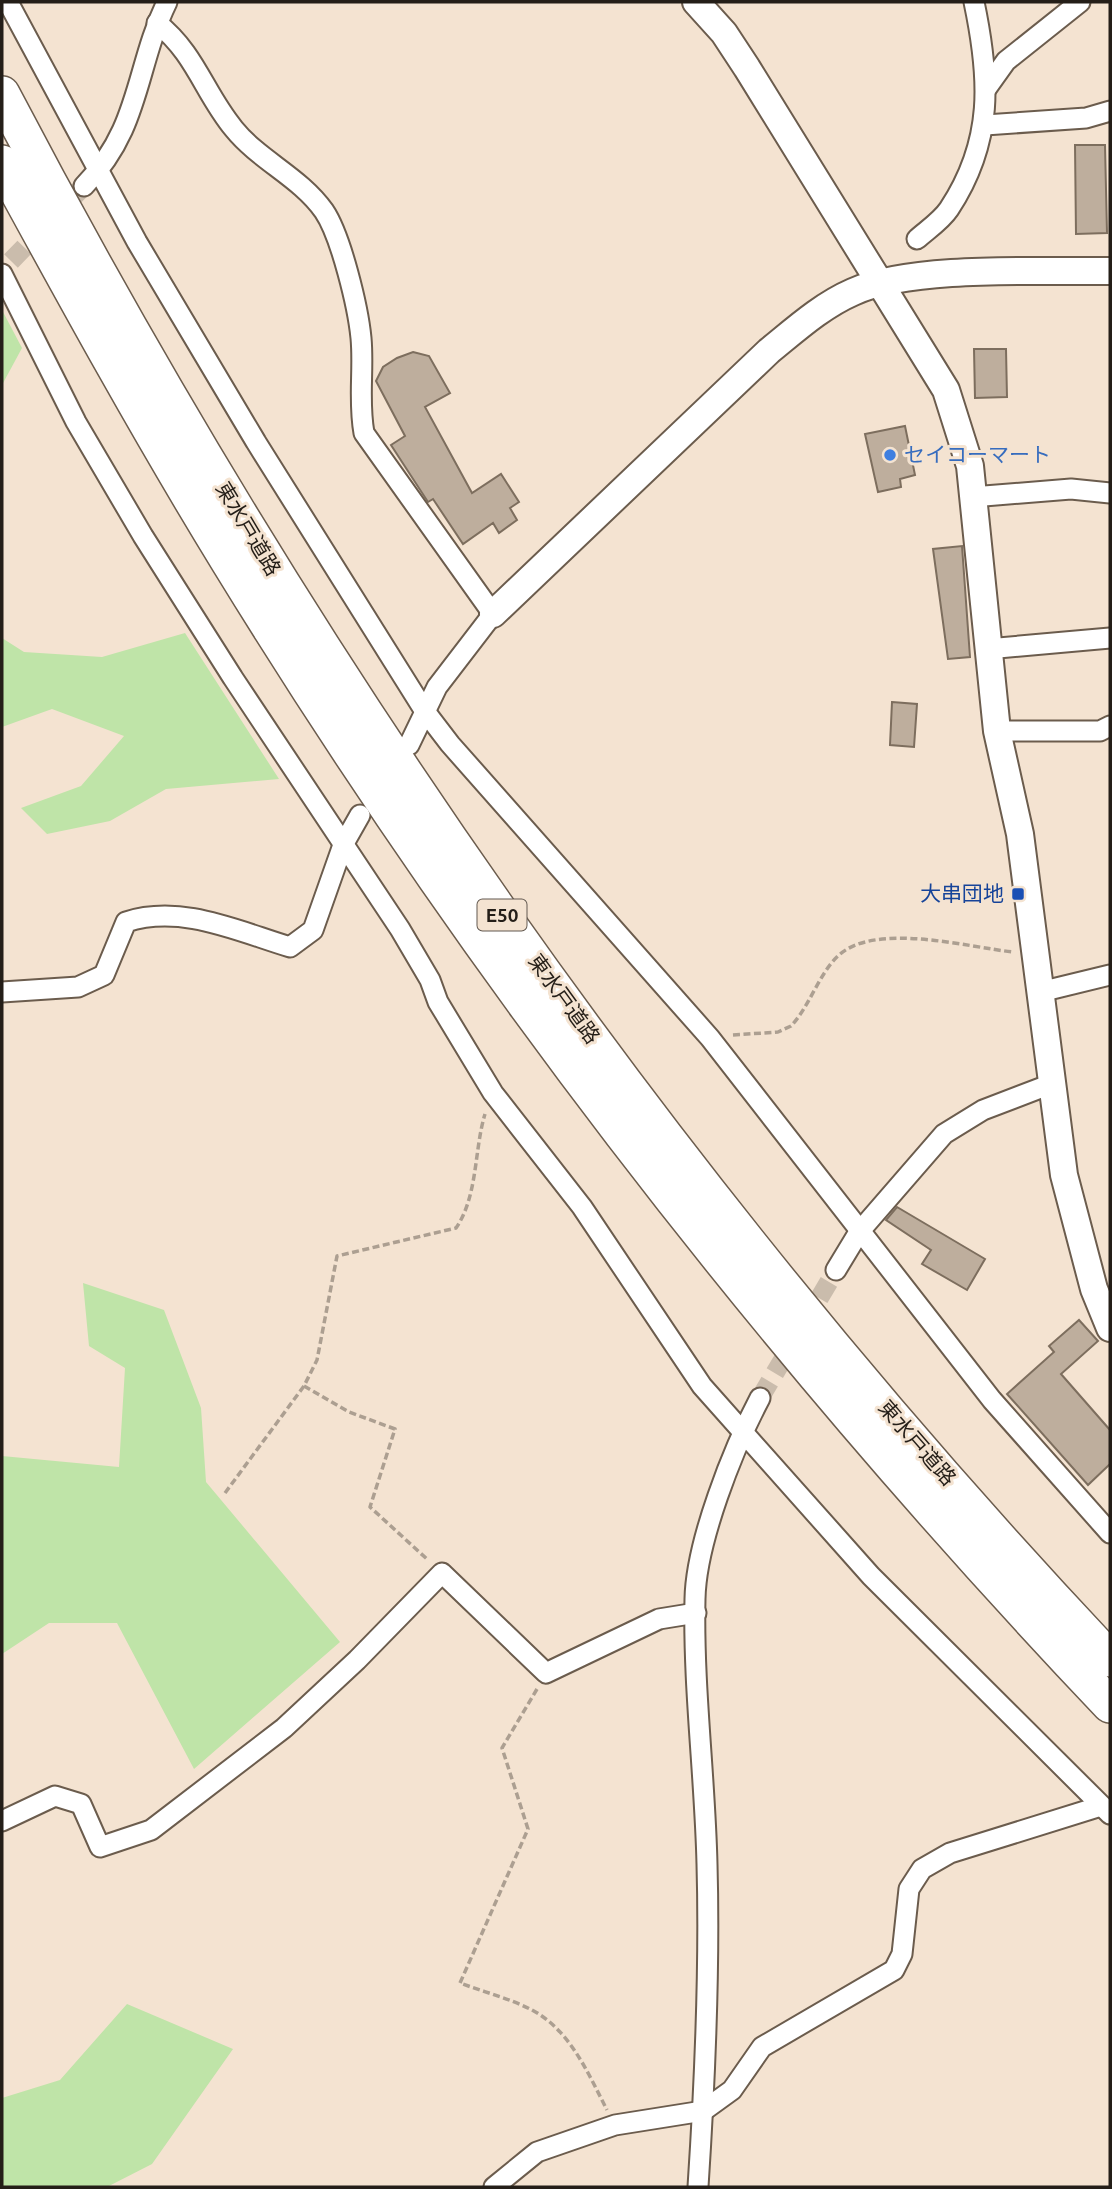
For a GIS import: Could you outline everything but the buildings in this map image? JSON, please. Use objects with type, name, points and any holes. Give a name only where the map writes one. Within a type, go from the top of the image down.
[{"type":"highway","name":"東水戸道路","points":[[2,94],[81,244],[252,537],[380,737],[478,881],[675,1149],[810,1318],[948,1479],[1110,1659]]},
{"type":"highway","name":"東水戸道路","points":[[2,163],[138,409],[231,564],[354,757],[453,902],[650,1169],[794,1350],[921,1499],[1110,1705]]},
{"type":"street","points":[[8,2],[99,171],[256,442],[424,710],[450,744],[710,1038],[992,1400],[1110,1533]]},
{"type":"street","points":[[84,186],[99,171],[116,144],[132,108],[157,23],[167,2]]},
{"type":"street","points":[[696,2],[724,33],[747,68],[881,284],[946,390],[963,436],[970,466],[997,731],[1020,834],[1066,1185],[1102,1284],[1110,1328]]},
{"type":"street","points":[[917,239],[947,212],[964,181],[985,125],[986,57],[974,2]]},
{"type":"street","points":[[986,89],[1006,61],[1080,2]]},
{"type":"street","points":[[157,23],[175,37],[195,64],[232,127],[252,148],[304,188],[325,213],[350,281],[361,338],[359,408],[364,433],[493,614]]},
{"type":"street","points":[[985,125],[1086,118],[1110,111]]},
{"type":"street","points":[[5,268],[76,422],[143,536],[400,929],[429,980],[438,1002],[493,1093],[582,1207],[702,1387],[871,1576],[1106,1810],[950,1853],[922,1869],[909,1889],[902,1954],[894,1970],[761,2047],[732,2090],[703,2111],[615,2125],[537,2152],[494,2187]]},
{"type":"street","points":[[409,746],[437,687],[493,614],[769,351],[818,312],[854,292],[881,284],[946,275],[1110,271]]},
{"type":"street","points":[[972,498],[1071,489],[1110,493]]},
{"type":"street","points":[[987,649],[1110,638]]},
{"type":"street","points":[[997,731],[1100,731],[1110,726]]},
{"type":"street","points":[[2,992],[78,987],[104,975],[126,922],[148,915],[194,918],[290,947],[313,930],[343,845],[360,815]]},
{"type":"street","points":[[1040,992],[1110,975]]},
{"type":"street","points":[[836,1270],[859,1232],[944,1134],[983,1110],[1051,1084]]},
{"type":"street","points":[[698,2187],[703,2111],[707,1866],[695,1597],[707,1535],[743,1432],[760,1398]]},
{"type":"street","points":[[2,1821],[55,1796],[81,1804],[100,1847],[151,1830],[284,1728],[357,1660],[442,1573],[547,1672],[659,1619],[696,1613]]},
{"type":"path","points":[[710,1038],[778,1032],[791,1026],[837,957],[863,942],[886,937],[1035,955]]},
{"type":"path","points":[[225,1493],[304,1386],[317,1360],[337,1256],[456,1228],[468,1200],[484,1116],[493,1093]]},
{"type":"path","points":[[304,1386],[349,1412],[395,1429],[370,1507],[442,1573]]},
{"type":"path","points":[[547,1672],[502,1748],[527,1829],[460,1983],[533,2010],[558,2029],[579,2057],[615,2125]]},
{"type":"green space","points":[[2,310],[22,348],[2,385]]},
{"type":"green space","points":[[185,633],[279,779],[166,789],[110,821],[47,834],[21,808],[81,786],[124,736],[52,709],[2,727],[2,638],[24,652],[102,657]]},
{"type":"green space","points":[[83,1283],[164,1310],[201,1408],[206,1482],[340,1642],[194,1769],[117,1623],[49,1623],[2,1654],[2,1456],[119,1467],[125,1368],[89,1346]]},
{"type":"green space","points":[[127,2004],[233,2049],[152,2164],[107,2187],[2,2187],[2,2098],[60,2080]]},
{"type":"tunnel","points":[[11,261],[84,186]]},
{"type":"tunnel","points":[[760,1398],[836,1270]]},
{"type":"place","name":"セイコーマート","points":[[890,455]]},
{"type":"place","name":"大串団地","points":[[1018,894]]}]
